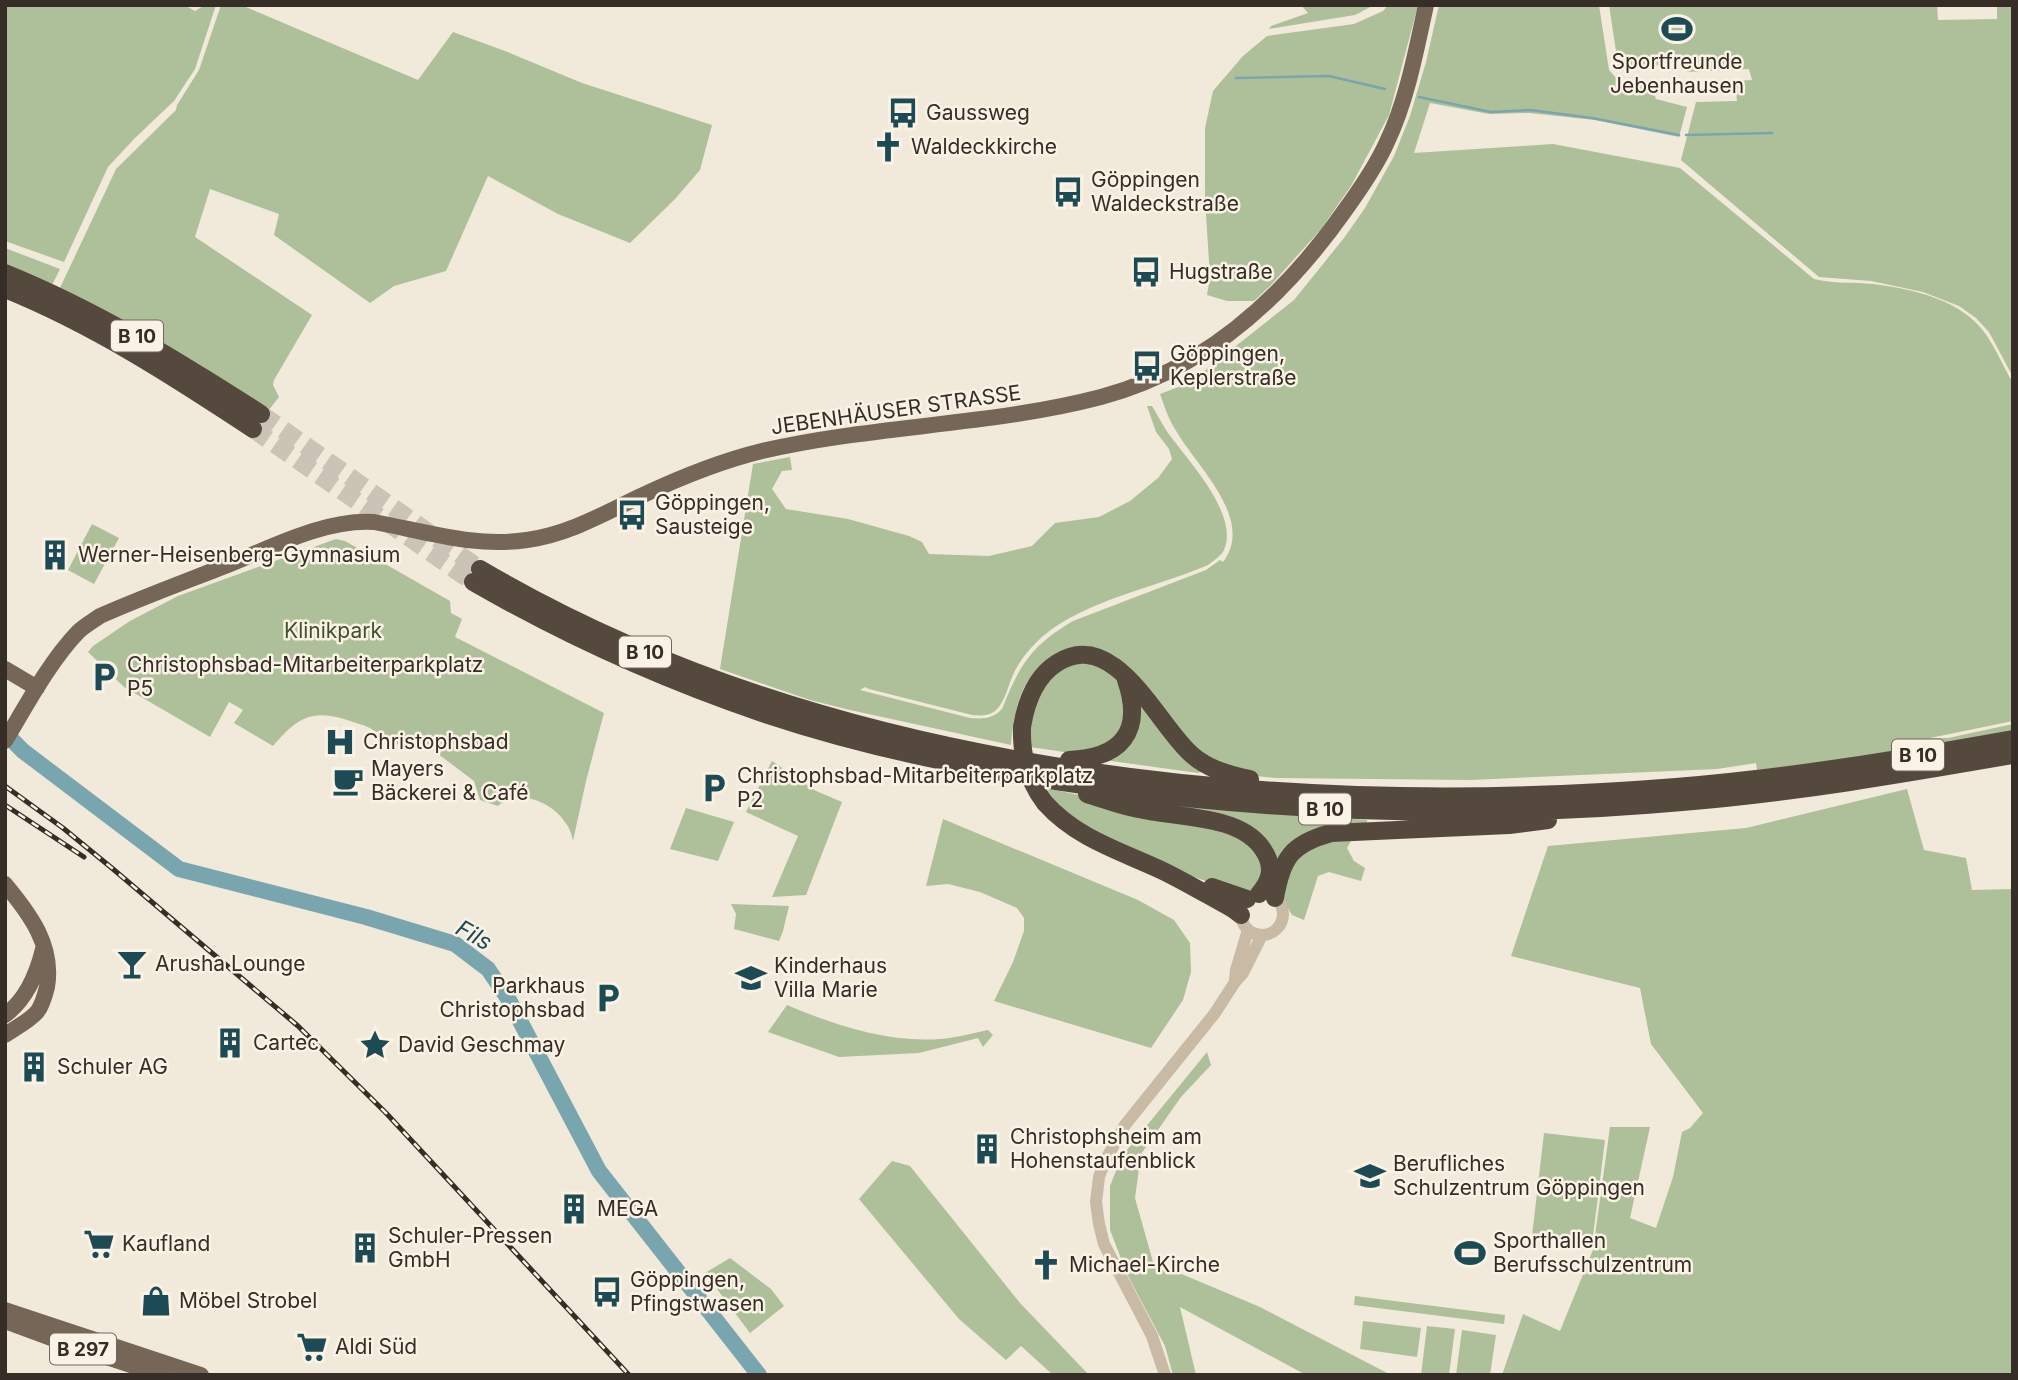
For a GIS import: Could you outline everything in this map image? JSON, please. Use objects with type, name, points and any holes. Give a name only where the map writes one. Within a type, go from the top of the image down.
[{"type":"highway","name":"B 10","points":[[5,273],[141,338],[257,421],[132,351],[5,289]]},
{"type":"highway","name":"B 10","points":[[476,576],[646,652],[768,699],[1057,773],[1231,802],[1445,812],[1677,803],[1767,794],[2013,755]]},
{"type":"highway","points":[[1057,773],[1077,792],[1138,809],[1214,821],[1242,829],[1257,841],[1266,856],[1270,877],[1254,907],[1233,909],[1165,872],[1088,837],[1063,821],[1045,803],[1028,773],[1022,727],[1026,706],[1048,669],[1062,660],[1080,656],[1102,659],[1131,680],[1174,737],[1192,755],[1221,772],[1257,781],[1276,790]]},
{"type":"highway","name":"B 10","points":[[1057,773],[1070,760],[1101,757],[1124,739],[1132,719],[1133,708],[1131,692],[1124,674]]},
{"type":"highway","name":"B 10","points":[[1057,773],[1340,794],[1464,796],[1664,788],[1823,770],[2013,739]]},
{"type":"highway","name":"B 10","points":[[1254,907],[1280,874],[1287,858],[1303,843],[1315,837],[1331,833],[1509,825],[1558,818],[1592,808]]},
{"type":"main road","name":"JEBENHÄUSER STRASSE","points":[[5,741],[37,688],[79,630],[100,616],[283,542],[341,523],[374,522],[480,541],[516,541],[547,537],[591,522],[671,483],[757,453],[827,439],[1027,412],[1113,393],[1181,365],[1227,336],[1274,296],[1322,243],[1374,167],[1388,141],[1399,110],[1426,5]]},
{"type":"main road","points":[[5,669],[37,688]]},
{"type":"main road","points":[[5,884],[40,932],[49,975],[46,993],[37,1012],[5,1035]]},
{"type":"main road","points":[[9,1012],[35,977],[44,948]]},
{"type":"main road","name":"B 297","points":[[5,1311],[201,1375]]},
{"type":"main road","name":"B 297","points":[[5,1321],[161,1375]]},
{"type":"street","points":[[1254,907],[1280,904],[1283,912],[1275,931],[1262,935]]},
{"type":"street","points":[[1165,1375],[1152,1336],[1104,1244],[1098,1224],[1096,1202],[1099,1177],[1109,1151],[1125,1125],[1142,1101],[1200,1034],[1243,973],[1262,935],[1254,907]]},
{"type":"street","points":[[1235,982],[1254,907]]},
{"type":"green space","points":[[5,5],[184,5],[195,11],[205,5],[216,5],[195,69],[174,101],[108,167],[64,262],[5,241]]},
{"type":"green space","points":[[221,5],[241,5],[418,80],[453,32],[582,83],[712,125],[700,170],[630,243],[558,214],[488,176],[446,271],[394,286],[370,303],[274,235],[279,214],[210,189],[195,237],[312,315],[274,380],[273,385],[279,397],[268,411],[199,364],[140,329],[59,290],[116,169],[176,110],[199,70]]},
{"type":"green space","points":[[1301,5],[1374,5],[1355,15],[1269,29],[1308,13]]},
{"type":"green space","points":[[1388,5],[1418,5],[1389,115],[1351,186],[1321,229],[1254,301],[1227,301],[1207,295],[1210,277],[1205,199],[1205,128],[1213,91],[1243,56],[1267,36],[1354,24],[1383,11]]},
{"type":"green space","points":[[1439,5],[1599,5],[1609,70],[1617,79],[1636,86],[1652,87],[1656,99],[1687,107],[1679,137],[1595,120],[1529,113],[1489,114],[1430,103],[1414,153],[1553,144],[1680,168],[1814,279],[1873,284],[1921,293],[1965,313],[1987,336],[2013,383],[2013,721],[1930,738],[1948,738],[2013,724],[2013,731],[1838,760],[1757,770],[1756,763],[1717,769],[1470,780],[1275,778],[1256,776],[1208,762],[1102,654],[1053,666],[1032,676],[1018,704],[1011,745],[810,700],[720,669],[753,464],[790,457],[792,470],[782,471],[772,489],[786,509],[848,519],[909,536],[922,542],[929,554],[989,556],[1032,546],[1055,523],[1099,517],[1130,501],[1158,478],[1172,459],[1169,449],[1156,432],[1147,406],[1152,406],[1218,503],[1227,535],[1224,550],[1208,565],[1099,604],[1059,624],[1025,655],[1015,670],[1000,706],[989,714],[972,715],[865,687],[860,690],[970,718],[988,718],[1002,709],[1028,658],[1047,639],[1073,621],[1206,570],[1220,560],[1223,562],[1231,545],[1232,528],[1228,511],[1219,493],[1173,425],[1160,394],[1189,383],[1294,300],[1344,238],[1365,208],[1394,156],[1410,116]]},
{"type":"green space","points":[[1609,5],[1937,5],[1938,20],[1997,19],[1997,5],[2013,5],[2013,377],[1989,332],[1959,306],[1923,292],[1871,281],[1819,277],[1681,160],[1696,102],[1737,101],[1735,81],[1752,80],[1749,69],[1687,72],[1685,61],[1619,71]]},
{"type":"green space","points":[[5,248],[60,269],[51,287],[5,266]]},
{"type":"green space","points":[[92,524],[119,538],[94,584],[68,570]]},
{"type":"green space","name":"Klinikpark","points":[[336,539],[345,541],[450,601],[451,613],[462,619],[455,637],[604,713],[573,841],[569,828],[561,817],[536,800],[516,798],[506,800],[498,806],[480,800],[474,781],[413,735],[404,746],[399,745],[364,725],[321,715],[296,723],[273,746],[234,723],[243,710],[229,702],[210,737],[124,687],[88,652],[130,621],[178,596]]},
{"type":"green space","points":[[1070,664],[1098,664],[1119,680],[1127,720],[1111,744],[1078,754],[1030,747],[1031,721],[1037,693],[1046,680]]},
{"type":"green space","points":[[1134,694],[1206,770],[1198,773],[1104,760],[1112,756]]},
{"type":"green space","points":[[772,761],[816,791],[842,802],[806,895],[772,897],[798,836],[746,812]]},
{"type":"green space","points":[[1046,788],[1241,835],[1267,867],[1253,890],[1242,893],[1188,875],[1082,825],[1057,804]]},
{"type":"green space","points":[[1907,789],[1924,850],[1966,858],[1972,890],[2013,889],[2013,1375],[1502,1375],[1523,1314],[1560,1331],[1593,1250],[1610,1127],[1650,1127],[1630,1218],[1656,1228],[1673,1177],[1682,1132],[1690,1128],[1703,1113],[1651,1044],[1640,988],[1511,956],[1548,846],[1746,828]]},
{"type":"green space","points":[[1118,799],[1367,820],[1367,824],[1337,826],[1276,872],[1255,834]]},
{"type":"green space","points":[[686,808],[734,822],[718,861],[670,849]]},
{"type":"green space","points":[[943,819],[1138,900],[1174,920],[1190,943],[1191,972],[1183,1000],[1151,1048],[994,1001],[1013,962],[1024,931],[1024,918],[1017,908],[980,892],[948,884],[926,886]]},
{"type":"green space","points":[[1352,839],[1347,848],[1354,861],[1365,868],[1361,881],[1329,872],[1318,876],[1304,920],[1292,915],[1281,896],[1285,874],[1311,842]]},
{"type":"green space","points":[[731,904],[789,906],[779,941],[734,929],[736,914]]},
{"type":"green space","points":[[787,1005],[842,1026],[901,1038],[946,1038],[988,1030],[993,1035],[983,1047],[978,1038],[919,1053],[839,1057],[768,1032]]},
{"type":"green space","points":[[1207,1052],[1211,1065],[1181,1097],[1141,1154],[1135,1198],[1153,1262],[1260,1307],[1391,1375],[1306,1375],[1180,1307],[1196,1375],[1173,1375],[1165,1346],[1127,1274],[1110,1230],[1110,1186],[1122,1156]]},
{"type":"green space","points":[[1544,1133],[1605,1140],[1592,1244],[1532,1236]]},
{"type":"green space","points":[[892,1161],[910,1166],[1020,1303],[1089,1375],[1053,1375],[1021,1346],[1006,1360],[959,1319],[859,1199]]},
{"type":"green space","points":[[730,1258],[771,1289],[784,1306],[750,1333],[705,1273]]},
{"type":"green space","points":[[1355,1296],[1505,1315],[1504,1324],[1354,1305]]},
{"type":"green space","points":[[1363,1321],[1421,1328],[1417,1357],[1360,1349]]},
{"type":"green space","points":[[1427,1326],[1455,1329],[1449,1375],[1421,1375]]},
{"type":"green space","points":[[1462,1330],[1496,1335],[1490,1375],[1456,1375]]},
{"type":"waterway","points":[[1236,78],[1329,76],[1385,89]]},
{"type":"waterway","points":[[1419,97],[1491,112],[1530,110],[1592,118],[1679,135]]},
{"type":"waterway","points":[[1686,135],[1772,133]]},
{"type":"waterway","name":"Fils","points":[[5,733],[23,751],[179,869],[366,917],[455,944],[488,969],[509,1000],[599,1171],[759,1375]]},
{"type":"tunnel","points":[[261,414],[480,569]]},
{"type":"tunnel","points":[[253,429],[473,582]]},
{"type":"railway","points":[[5,786],[63,828],[298,1026],[386,1113],[629,1375]]},
{"type":"railway","points":[[5,805],[84,857]]},
{"type":"place","name":"Sportfreunde Jebenhausen","points":[[1677,29]]},
{"type":"place","name":"Gaussweg","points":[[903,113]]},
{"type":"place","name":"Waldeckkirche","points":[[888,147]]},
{"type":"place","name":"Göppingen Waldeckstraße","points":[[1068,192]]},
{"type":"place","name":"Hugstraße","points":[[1146,272]]},
{"type":"place","name":"Göppingen, Keplerstraße","points":[[1147,366]]},
{"type":"place","name":"Göppingen, Sausteige","points":[[632,515]]},
{"type":"place","name":"Werner-Heisenberg-Gymnasium","points":[[55,555]]},
{"type":"place","name":"Christophsbad-Mitarbeiterparkplatz P5","points":[[104,677]]},
{"type":"place","name":"Christophsbad","points":[[340,742]]},
{"type":"place","name":"Mayers Bäckerei & Café","points":[[348,781]]},
{"type":"place","name":"Christophsbad-Mitarbeiterparkplatz P2","points":[[714,788]]},
{"type":"place","name":"Arusha Lounge","points":[[132,964]]},
{"type":"place","name":"Kinderhaus Villa Marie","points":[[751,978]]},
{"type":"place","name":"Parkhaus Christophsbad","points":[[608,998]]},
{"type":"place","name":"Cartec","points":[[230,1043]]},
{"type":"place","name":"David Geschmay","points":[[375,1045]]},
{"type":"place","name":"Schuler AG","points":[[34,1067]]},
{"type":"place","name":"Christophsheim am Hohenstaufenblick","points":[[987,1149]]},
{"type":"place","name":"Berufliches Schulzentrum Göppingen","points":[[1370,1176]]},
{"type":"place","name":"MEGA","points":[[574,1209]]},
{"type":"place","name":"Kaufland","points":[[99,1244]]},
{"type":"place","name":"Schuler-Pressen GmbH","points":[[365,1248]]},
{"type":"place","name":"Sporthallen Berufsschulzentrum","points":[[1470,1253]]},
{"type":"place","name":"Michael-Kirche","points":[[1046,1265]]},
{"type":"place","name":"Göppingen, Pfingstwasen","points":[[607,1292]]},
{"type":"place","name":"Möbel Strobel","points":[[156,1301]]},
{"type":"place","name":"Aldi Süd","points":[[312,1347]]}]
